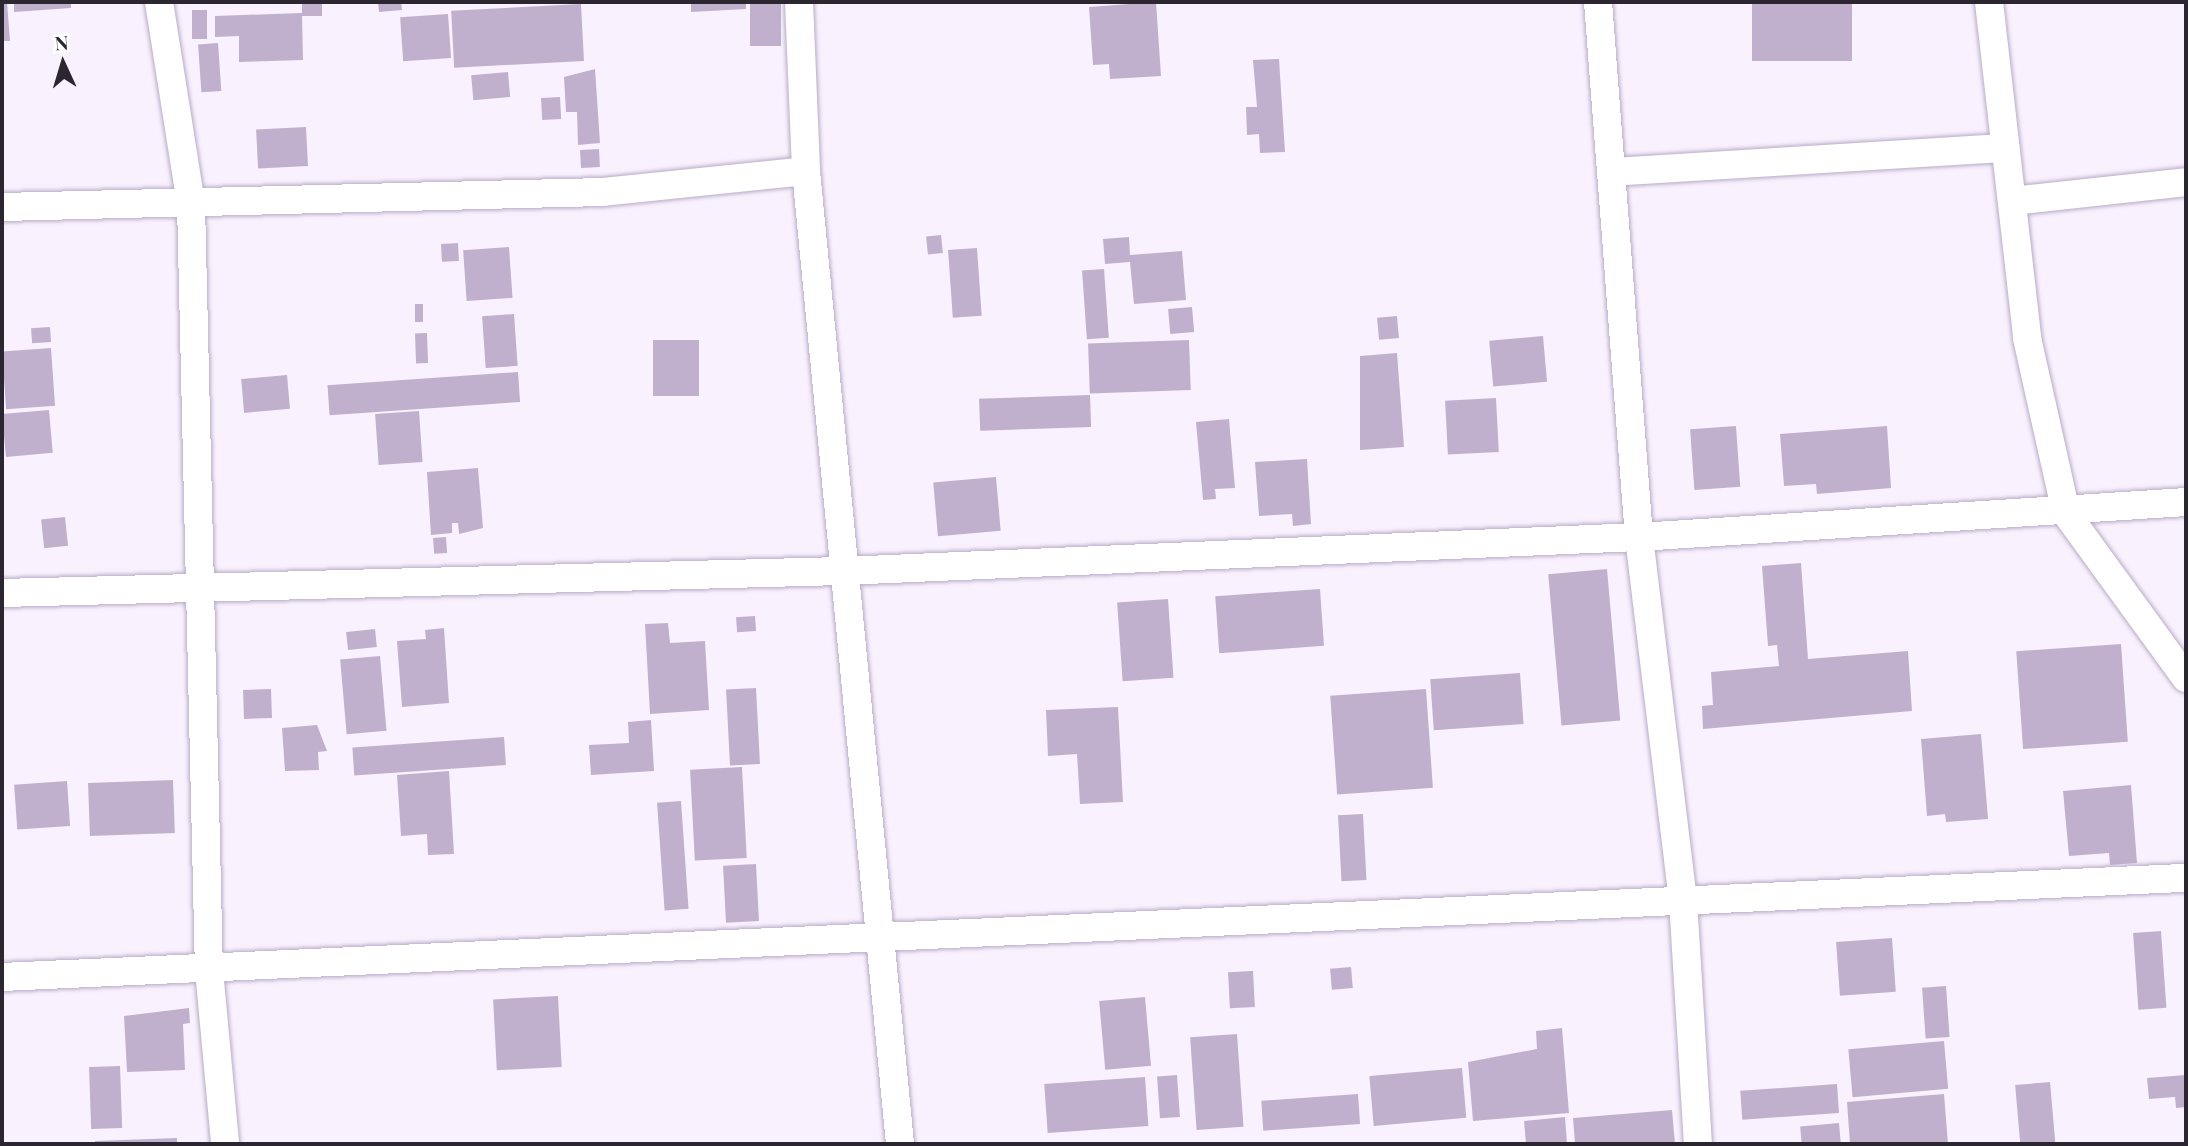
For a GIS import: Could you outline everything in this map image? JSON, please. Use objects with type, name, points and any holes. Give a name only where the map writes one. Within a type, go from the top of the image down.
[{"type":"street","points":[[159,2],[191,204],[204,586],[209,970],[225,1144]]},
{"type":"street","points":[[799,2],[806,171],[876,934],[900,1144]]},
{"type":"street","points":[[1598,2],[1639,537],[1683,900],[1698,1144]]},
{"type":"street","points":[[1989,2],[2027,338],[2066,513],[2186,678]]},
{"type":"street","points":[[1611,172],[2005,148]]},
{"type":"street","points":[[2,207],[603,192],[806,171]]},
{"type":"street","points":[[2012,201],[2186,182]]},
{"type":"street","points":[[2,593],[843,572],[1639,537],[2066,513],[2186,502]]},
{"type":"street","points":[[2,977],[209,970],[876,934],[2186,878]]},
{"type":"building","points":[[2,2],[7,2],[10,41],[2,41]]},
{"type":"building","points":[[14,2],[71,2],[71,8],[14,12]]},
{"type":"building","points":[[302,2],[322,2],[322,16],[302,16]]},
{"type":"building","points":[[378,2],[401,2],[402,10],[379,12]]},
{"type":"building","points":[[691,2],[746,2],[746,9],[691,12]]},
{"type":"building","points":[[750,2],[781,2],[781,46],[750,46]]},
{"type":"building","points":[[1156,2],[1161,76],[1110,79],[1109,64],[1093,65],[1089,7]]},
{"type":"building","points":[[1752,2],[1852,2],[1852,61],[1752,61]]},
{"type":"building","points":[[581,4],[584,61],[454,68],[451,11]]},
{"type":"building","points":[[192,10],[207,10],[207,39],[192,39]]},
{"type":"building","points":[[302,13],[303,60],[239,62],[239,36],[215,37],[215,16]]},
{"type":"building","points":[[448,14],[451,58],[403,61],[400,17]]},
{"type":"building","points":[[218,43],[221,91],[201,92],[198,44]]},
{"type":"building","points":[[1279,59],[1285,152],[1260,153],[1259,134],[1247,135],[1246,107],[1257,107],[1253,60]]},
{"type":"building","points":[[595,69],[600,143],[578,145],[577,112],[566,112],[564,77]]},
{"type":"building","points":[[508,72],[510,97],[473,100],[471,75]]},
{"type":"building","points":[[560,97],[561,119],[542,120],[541,98]]},
{"type":"building","points":[[306,127],[308,166],[258,169],[256,130]]},
{"type":"building","points":[[599,149],[600,167],[581,168],[580,150]]},
{"type":"building","points":[[941,235],[943,253],[928,254],[926,237]]},
{"type":"building","points":[[1129,237],[1130,255],[1182,251],[1186,300],[1134,304],[1130,262],[1105,264],[1103,239]]},
{"type":"building","points":[[458,243],[459,261],[442,262],[441,244]]},
{"type":"building","points":[[509,247],[513,298],[467,301],[463,250]]},
{"type":"building","points":[[977,248],[982,316],[953,318],[948,250]]},
{"type":"building","points":[[1104,269],[1109,338],[1087,339],[1082,271]]},
{"type":"building","points":[[415,304],[423,304],[423,322],[415,322]]},
{"type":"building","points":[[1192,307],[1194,332],[1170,334],[1168,309]]},
{"type":"building","points":[[514,314],[518,366],[486,368],[482,316]]},
{"type":"building","points":[[1397,316],[1399,338],[1379,340],[1377,318]]},
{"type":"building","points":[[50,327],[51,342],[32,343],[31,328]]},
{"type":"building","points":[[415,333],[427,333],[428,363],[416,363]]},
{"type":"building","points":[[1543,336],[1547,382],[1493,387],[1489,341]]},
{"type":"building","points":[[653,340],[699,340],[699,396],[653,396]]},
{"type":"building","points":[[1189,340],[1191,390],[1090,393],[1088,344]]},
{"type":"building","points":[[51,348],[55,406],[6,409],[2,351]]},
{"type":"building","points":[[1397,353],[1404,447],[1360,450],[1360,356]]},
{"type":"building","points":[[518,372],[520,402],[330,415],[327,385]]},
{"type":"building","points":[[287,375],[290,409],[244,413],[241,379]]},
{"type":"building","points":[[1090,395],[1091,427],[980,431],[979,399]]},
{"type":"building","points":[[1496,398],[1499,452],[1448,455],[1445,401]]},
{"type":"building","points":[[49,410],[53,453],[6,457],[2,414]]},
{"type":"building","points":[[419,411],[423,462],[379,465],[375,414]]},
{"type":"building","points":[[1229,419],[1235,488],[1215,489],[1216,499],[1203,500],[1196,422]]},
{"type":"building","points":[[1736,426],[1740,487],[1694,490],[1690,429]]},
{"type":"building","points":[[1887,426],[1891,488],[1817,494],[1816,484],[1784,486],[1780,434]]},
{"type":"building","points":[[1307,459],[1311,524],[1293,526],[1292,514],[1259,516],[1255,462]]},
{"type":"building","points":[[478,468],[483,528],[459,534],[458,523],[452,523],[452,533],[431,535],[427,472]]},
{"type":"building","points":[[996,477],[1001,531],[938,536],[933,482]]},
{"type":"building","points":[[65,517],[68,546],[44,548],[41,520]]},
{"type":"building","points":[[446,537],[447,553],[434,554],[433,538]]},
{"type":"building","points":[[1801,563],[1808,659],[1908,651],[1912,711],[1703,729],[1702,706],[1713,705],[1711,672],[1779,666],[1777,645],[1768,646],[1762,566]]},
{"type":"building","points":[[1607,569],[1620,720],[1561,726],[1548,574]]},
{"type":"building","points":[[1320,589],[1324,646],[1219,653],[1215,596]]},
{"type":"building","points":[[1168,599],[1174,678],[1123,681],[1117,603]]},
{"type":"building","points":[[755,616],[756,631],[737,632],[736,617]]},
{"type":"building","points":[[668,623],[670,643],[705,641],[709,710],[650,714],[645,624]]},
{"type":"building","points":[[444,628],[449,703],[402,707],[397,641],[426,639],[425,630]]},
{"type":"building","points":[[375,629],[377,647],[348,650],[346,632]]},
{"type":"building","points":[[2121,644],[2128,742],[2023,749],[2016,651]]},
{"type":"building","points":[[380,656],[387,731],[347,734],[340,659]]},
{"type":"building","points":[[1520,673],[1524,724],[1434,730],[1430,679]]},
{"type":"building","points":[[756,688],[760,764],[730,765],[726,690]]},
{"type":"building","points":[[271,689],[272,718],[244,719],[243,690]]},
{"type":"building","points":[[1426,689],[1433,788],[1337,794],[1330,696]]},
{"type":"building","points":[[1118,707],[1123,802],[1080,804],[1077,754],[1048,756],[1046,710]]},
{"type":"building","points":[[651,720],[654,771],[591,775],[589,745],[629,743],[628,722]]},
{"type":"building","points":[[317,725],[327,751],[318,752],[319,770],[285,771],[282,728]]},
{"type":"building","points":[[1981,734],[1988,819],[1946,822],[1945,814],[1927,816],[1921,739]]},
{"type":"building","points":[[504,737],[506,765],[354,776],[352,748]]},
{"type":"building","points":[[742,767],[747,858],[695,861],[690,770]]},
{"type":"building","points":[[449,771],[454,854],[428,855],[427,834],[401,836],[397,775]]},
{"type":"building","points":[[173,780],[175,833],[90,836],[88,783]]},
{"type":"building","points":[[67,781],[70,826],[17,830],[14,785]]},
{"type":"building","points":[[2131,785],[2137,863],[2110,865],[2109,853],[2069,856],[2063,791]]},
{"type":"building","points":[[681,801],[689,909],[665,910],[657,803]]},
{"type":"building","points":[[1363,814],[1366,880],[1341,881],[1338,815]]},
{"type":"building","points":[[756,864],[759,921],[726,923],[723,866]]},
{"type":"building","points":[[2161,931],[2166,1008],[2138,1010],[2133,933]]},
{"type":"building","points":[[1892,938],[1896,992],[1840,996],[1836,942]]},
{"type":"building","points":[[1351,967],[1353,988],[1332,990],[1330,969]]},
{"type":"building","points":[[1253,971],[1255,1007],[1230,1008],[1228,972]]},
{"type":"building","points":[[1946,986],[1950,1037],[1926,1039],[1922,988]]},
{"type":"building","points":[[558,996],[562,1067],[497,1070],[493,999]]},
{"type":"building","points":[[1145,997],[1151,1066],[1105,1070],[1099,1001]]},
{"type":"building","points":[[189,1008],[190,1023],[183,1024],[185,1070],[127,1072],[124,1016]]},
{"type":"building","points":[[1562,1028],[1569,1113],[1473,1121],[1468,1062],[1537,1049],[1536,1031]]},
{"type":"building","points":[[1237,1034],[1243,1127],[1197,1130],[1190,1037]]},
{"type":"building","points":[[1944,1041],[1948,1089],[1853,1097],[1848,1049]]},
{"type":"building","points":[[120,1066],[122,1128],[91,1129],[89,1067]]},
{"type":"building","points":[[1462,1068],[1466,1118],[1374,1126],[1369,1076]]},
{"type":"building","points":[[1177,1075],[1180,1117],[1160,1118],[1157,1076]]},
{"type":"building","points":[[2186,1075],[2186,1107],[2176,1108],[2175,1097],[2149,1099],[2147,1078]]},
{"type":"building","points":[[1145,1077],[1148,1126],[1048,1133],[1044,1084]]},
{"type":"building","points":[[2050,1082],[2055,1144],[2020,1144],[2015,1085]]},
{"type":"building","points":[[1837,1084],[1839,1113],[1742,1120],[1740,1091]]},
{"type":"building","points":[[1358,1094],[1360,1124],[1263,1131],[1261,1101]]},
{"type":"building","points":[[1944,1094],[1948,1144],[1850,1144],[1847,1102]]},
{"type":"building","points":[[1672,1110],[1675,1144],[1575,1144],[1573,1118]]},
{"type":"building","points":[[1565,1117],[1567,1144],[1526,1144],[1524,1121]]},
{"type":"building","points":[[1839,1123],[1841,1144],[1802,1144],[1800,1126]]},
{"type":"building","points":[[177,1138],[177,1144],[95,1144],[95,1141]]}]
